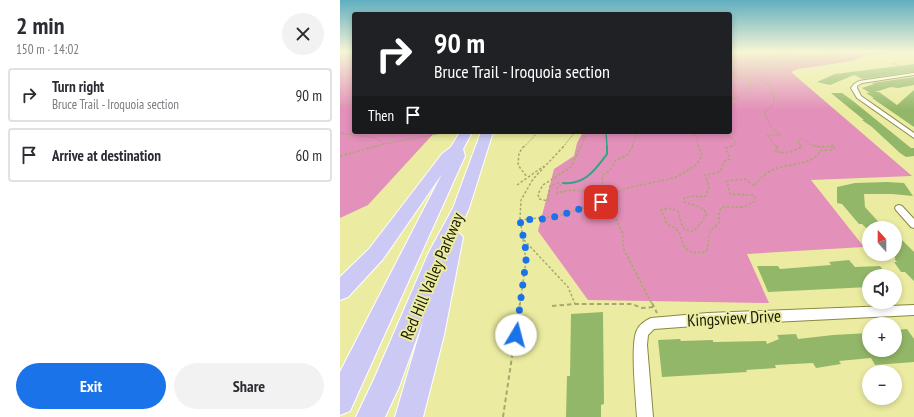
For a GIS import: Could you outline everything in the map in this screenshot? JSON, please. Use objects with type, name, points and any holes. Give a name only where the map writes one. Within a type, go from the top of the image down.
[{"type":"highway","name":"Red Hill Valley Parkway","points":[[370,417],[385,387],[439,252],[461,208],[486,134]]},
{"type":"highway","name":"Red Hill Valley Parkway","points":[[340,401],[448,178],[458,156],[461,140]]},
{"type":"highway","points":[[340,291],[376,254],[447,156],[461,140]]},
{"type":"highway","points":[[409,417],[432,335],[461,208]]},
{"type":"street","points":[[914,73],[861,82],[856,84],[854,91],[914,136]]},
{"type":"street","points":[[899,208],[914,225]]},
{"type":"street","name":"Kingsview Drive","points":[[645,417],[640,345],[642,332],[651,324],[708,318],[914,310]]},
{"type":"path","points":[[726,134],[736,142],[736,144],[726,148],[730,159],[725,161],[720,172],[705,175],[709,187],[705,197],[694,196],[684,198],[684,202],[691,206],[699,206],[705,209],[707,213],[702,222],[694,231],[685,230],[678,211],[669,208],[661,210],[667,224],[675,227],[680,233],[682,245],[690,252],[695,254],[701,254],[707,251],[710,231],[719,223],[720,218],[718,212],[722,207],[733,205],[742,208],[751,205],[755,201],[755,197],[752,195],[730,194],[727,181],[744,178],[751,182],[754,186],[770,172],[788,165],[809,162],[819,156],[821,150],[831,150],[835,148],[833,146],[828,148],[814,146],[806,143],[802,138],[798,142],[802,147],[795,151],[779,153],[775,151],[778,148],[767,135],[781,135],[772,128],[764,113],[774,106],[776,100],[775,95],[772,93],[773,91],[770,86],[762,81],[763,80],[759,76],[750,76],[747,74],[749,71]]},
{"type":"path","points":[[732,76],[746,77],[752,85],[740,96],[732,100]]},
{"type":"path","points":[[340,105],[352,104]]},
{"type":"path","points":[[340,133],[376,138],[384,144]]},
{"type":"path","points":[[340,156],[384,144],[433,134]]},
{"type":"path","points":[[528,177],[520,171],[518,164],[519,154],[522,147],[536,134]]},
{"type":"path","points":[[503,417],[526,261],[526,251],[520,220],[521,198],[530,183],[565,146],[574,134]]},
{"type":"path","points":[[585,134],[576,160],[564,174],[551,179],[542,186],[538,194],[539,199],[544,202],[549,201],[550,186],[560,183],[561,185],[557,188],[557,193],[569,190],[598,192],[598,202]]},
{"type":"path","points":[[635,134],[636,135],[635,141],[628,154],[615,161],[611,169],[603,175],[601,202],[616,219],[623,234],[624,248],[662,323]]},
{"type":"path","points":[[520,220],[545,219],[558,216],[601,202],[615,193],[628,188],[677,177],[696,165],[702,156],[695,134]]},
{"type":"path","points":[[517,185],[549,162]]},
{"type":"path","points":[[523,239],[568,288],[575,304]]},
{"type":"path","points":[[552,306],[575,304],[632,304],[642,308],[654,307]]},
{"type":"shaded area","points":[[340,71],[352,71],[352,134],[433,134],[368,205],[340,218]]},
{"type":"shaded area","points":[[732,71],[792,71],[791,72],[912,176],[811,180],[862,244],[862,247],[747,254],[769,303],[588,300],[538,231],[554,169],[574,156],[577,143],[582,134],[732,134]]},
{"type":"building","points":[[855,71],[914,71],[863,79],[854,75],[830,85],[817,82],[835,74]]},
{"type":"building","points":[[914,77],[914,85],[898,88],[891,87],[875,92],[879,92],[897,105],[914,90],[914,127],[872,98],[874,98],[866,93],[870,93],[862,88],[874,84],[872,83]]},
{"type":"building","points":[[831,93],[842,93],[853,101],[911,148],[914,148],[914,156],[906,157],[900,153],[872,127],[862,120],[864,120]]},
{"type":"building","points":[[855,183],[904,183],[913,196],[864,194],[865,207],[878,221],[862,221],[862,224],[859,224],[842,204],[837,203],[837,187]]},
{"type":"building","points":[[902,240],[914,252],[914,281],[905,272],[902,272],[902,269],[899,269],[894,262],[897,262],[896,261],[902,261]]},
{"type":"building","points":[[849,260],[855,267],[880,266],[882,269],[862,269],[862,287],[768,292],[757,266],[778,266],[780,269],[831,265],[829,262]]},
{"type":"building","points":[[603,312],[604,404],[601,405],[601,417],[566,417],[567,376],[570,376],[571,314]]},
{"type":"building","points":[[902,329],[907,329],[914,339],[914,362],[875,365],[871,358],[839,361],[841,364],[816,368],[813,363],[775,365],[776,368],[746,370],[747,372],[662,377],[658,340],[713,340],[713,342],[766,341],[767,344],[779,339],[777,335],[796,334],[798,339],[862,333],[862,357],[902,357]]},
{"type":"waterway","points":[[606,134],[607,147]]},
{"type":"waterway","points":[[563,183],[577,182],[594,171],[607,154],[607,147]]},
{"type":"route","points":[[516,335],[526,261],[526,251],[520,220],[545,219],[601,202]]}]
